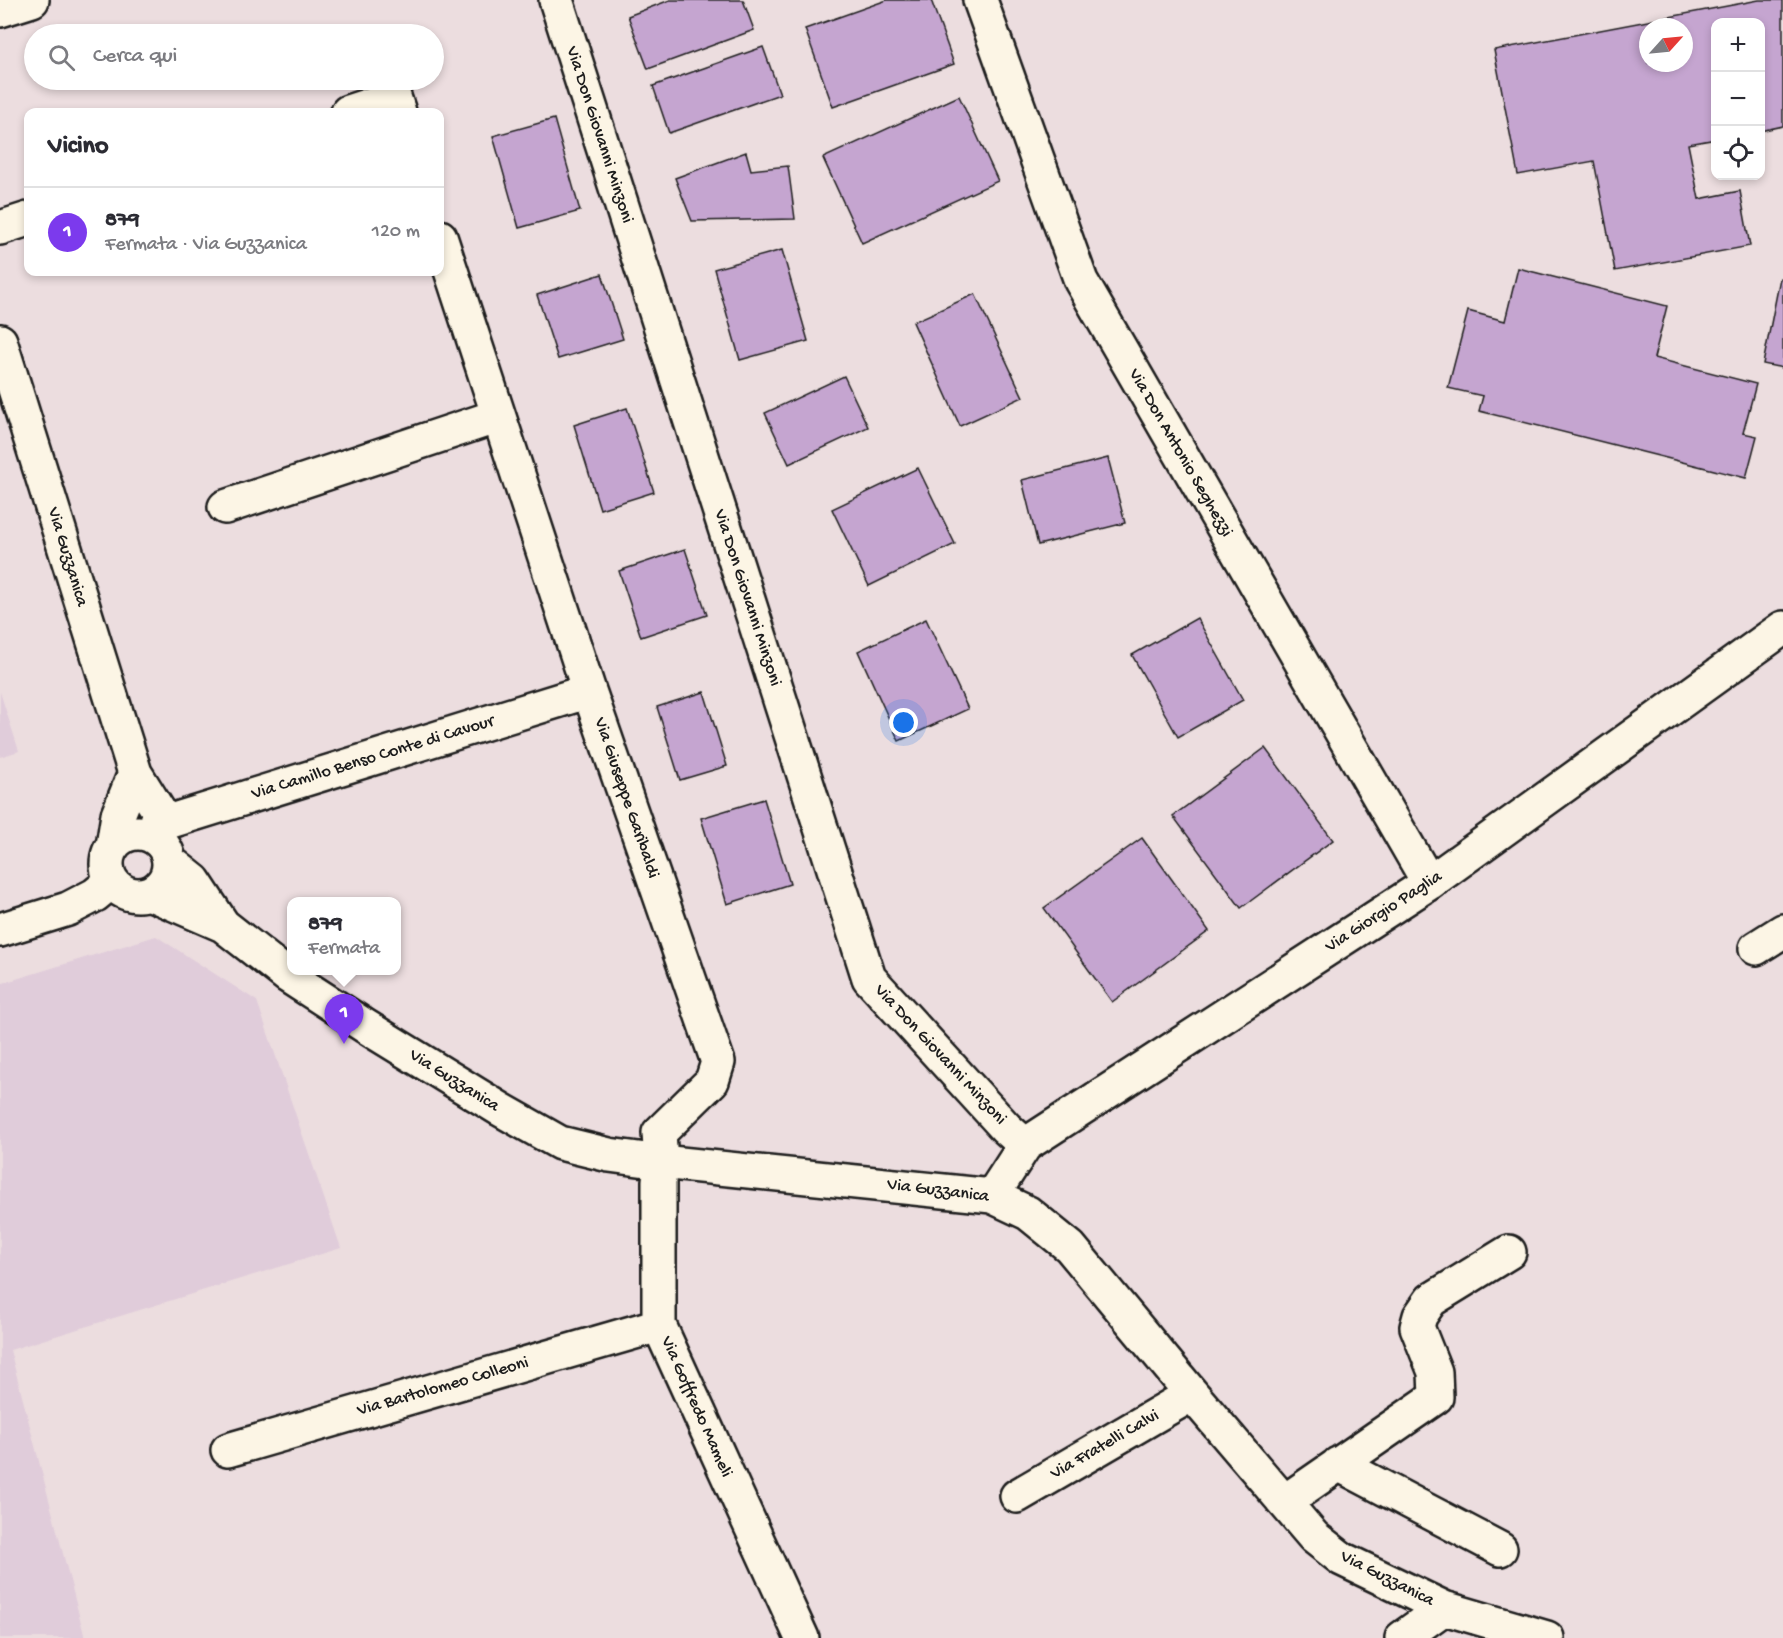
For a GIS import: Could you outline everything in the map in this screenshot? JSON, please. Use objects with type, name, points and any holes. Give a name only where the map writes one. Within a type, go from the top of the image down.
[{"type":"street","points":[[0,10],[32,0]]},
{"type":"street","name":"Via Don Giovanni Minzoni","points":[[556,0],[869,978],[1006,1128],[1025,1145]]},
{"type":"street","name":"Via Don Antonio Seghezzi","points":[[980,0],[1081,281],[1429,883]]},
{"type":"street","points":[[375,108],[396,105]]},
{"type":"street","points":[[0,228],[24,220]]},
{"type":"street","name":"Via Giuseppe Garibaldi","points":[[444,249],[588,691],[718,1062],[712,1081],[659,1132],[661,1162]]},
{"type":"street","name":"Via Guzzanica","points":[[0,341],[135,773],[158,810],[162,842],[194,881],[223,925]]},
{"type":"street","points":[[225,507],[498,416]]},
{"type":"street","name":"Via Giorgio Paglia","points":[[992,1196],[1025,1145],[1429,883],[1783,628]]},
{"type":"street","name":"Via Camillo Benso Conte di Cavour","points":[[162,842],[588,691]]},
{"type":"street","points":[[113,846],[118,815],[135,773]]},
{"type":"street","points":[[138,833],[147,834],[162,842],[168,873],[159,887],[149,893],[137,895],[126,893],[118,888],[108,873],[106,864],[113,846],[128,834],[138,833]]},
{"type":"street","points":[[0,930],[68,909],[94,895],[112,881]]},
{"type":"street","name":"Via Guzzanica","points":[[149,893],[223,925],[288,976],[365,1026],[560,1143],[609,1155],[661,1162],[992,1196],[1028,1213],[1070,1247],[1314,1537],[1342,1559],[1444,1608],[1547,1638]]},
{"type":"street","name":"Via Goffredo Mameli","points":[[661,1162],[659,1325],[802,1638]]},
{"type":"street","points":[[1284,1502],[1436,1397],[1435,1372],[1417,1327],[1420,1316],[1431,1300],[1509,1251]]},
{"type":"street","name":"Via Bartolomeo Colleoni","points":[[228,1450],[659,1325]]},
{"type":"street","name":"Via Fratelli Calvi","points":[[1017,1496],[1192,1394]]},
{"type":"street","points":[[1338,1464],[1500,1549]]},
{"type":"street","points":[[1402,1638],[1444,1608]]},
{"type":"shaded area","points":[[0,692],[19,751],[0,757]]},
{"type":"shaded area","points":[[156,936],[257,1001],[341,1248],[10,1350],[85,1638],[0,1638],[0,984]]},
{"type":"building","points":[[670,0],[743,0],[754,30],[648,69],[628,16]]},
{"type":"building","points":[[887,0],[931,0],[954,64],[833,107],[805,29]]},
{"type":"building","points":[[1759,0],[1783,0],[1783,126],[1765,130],[1765,18],[1711,18],[1711,140],[1688,144],[1699,199],[1740,191],[1750,246],[1615,271],[1594,161],[1518,175],[1494,50],[1639,23],[1639,72],[1693,72],[1693,18],[1664,18]]},
{"type":"building","points":[[763,47],[780,94],[669,133],[653,86]]},
{"type":"building","points":[[959,96],[998,181],[862,243],[823,158]]},
{"type":"building","points":[[554,119],[580,211],[519,228],[493,136]]},
{"type":"building","points":[[746,152],[751,170],[788,166],[795,219],[692,221],[675,178]]},
{"type":"building","points":[[782,250],[808,341],[740,360],[714,269]]},
{"type":"building","points":[[1518,268],[1667,306],[1654,358],[1756,384],[1743,433],[1757,436],[1746,478],[1479,411],[1483,396],[1448,388],[1468,311],[1505,321]]},
{"type":"building","points":[[602,274],[623,339],[558,359],[537,295]]},
{"type":"building","points":[[1780,278],[1783,279],[1783,368],[1763,364]]},
{"type":"building","points":[[975,294],[1023,397],[960,426],[913,322]]},
{"type":"building","points":[[844,376],[868,427],[789,464],[765,413]]},
{"type":"building","points":[[627,408],[654,492],[600,509],[574,425]]},
{"type":"building","points":[[1108,458],[1125,523],[1038,545],[1022,480]]},
{"type":"building","points":[[918,468],[955,544],[869,586],[832,509]]},
{"type":"building","points":[[685,549],[707,615],[641,637],[619,571]]},
{"type":"building","points":[[1197,618],[1243,700],[1178,737],[1132,655]]},
{"type":"building","points":[[926,619],[968,709],[899,741],[858,651]]},
{"type":"building","points":[[704,692],[727,766],[680,780],[657,707]]},
{"type":"building","points":[[1265,748],[1333,840],[1241,908],[1173,816]]},
{"type":"building","points":[[764,799],[790,884],[727,904],[701,818]]},
{"type":"building","points":[[1142,838],[1209,931],[1112,1002],[1044,908]]},
{"type":"place","name":"879","points":[[344,1044]]}]
